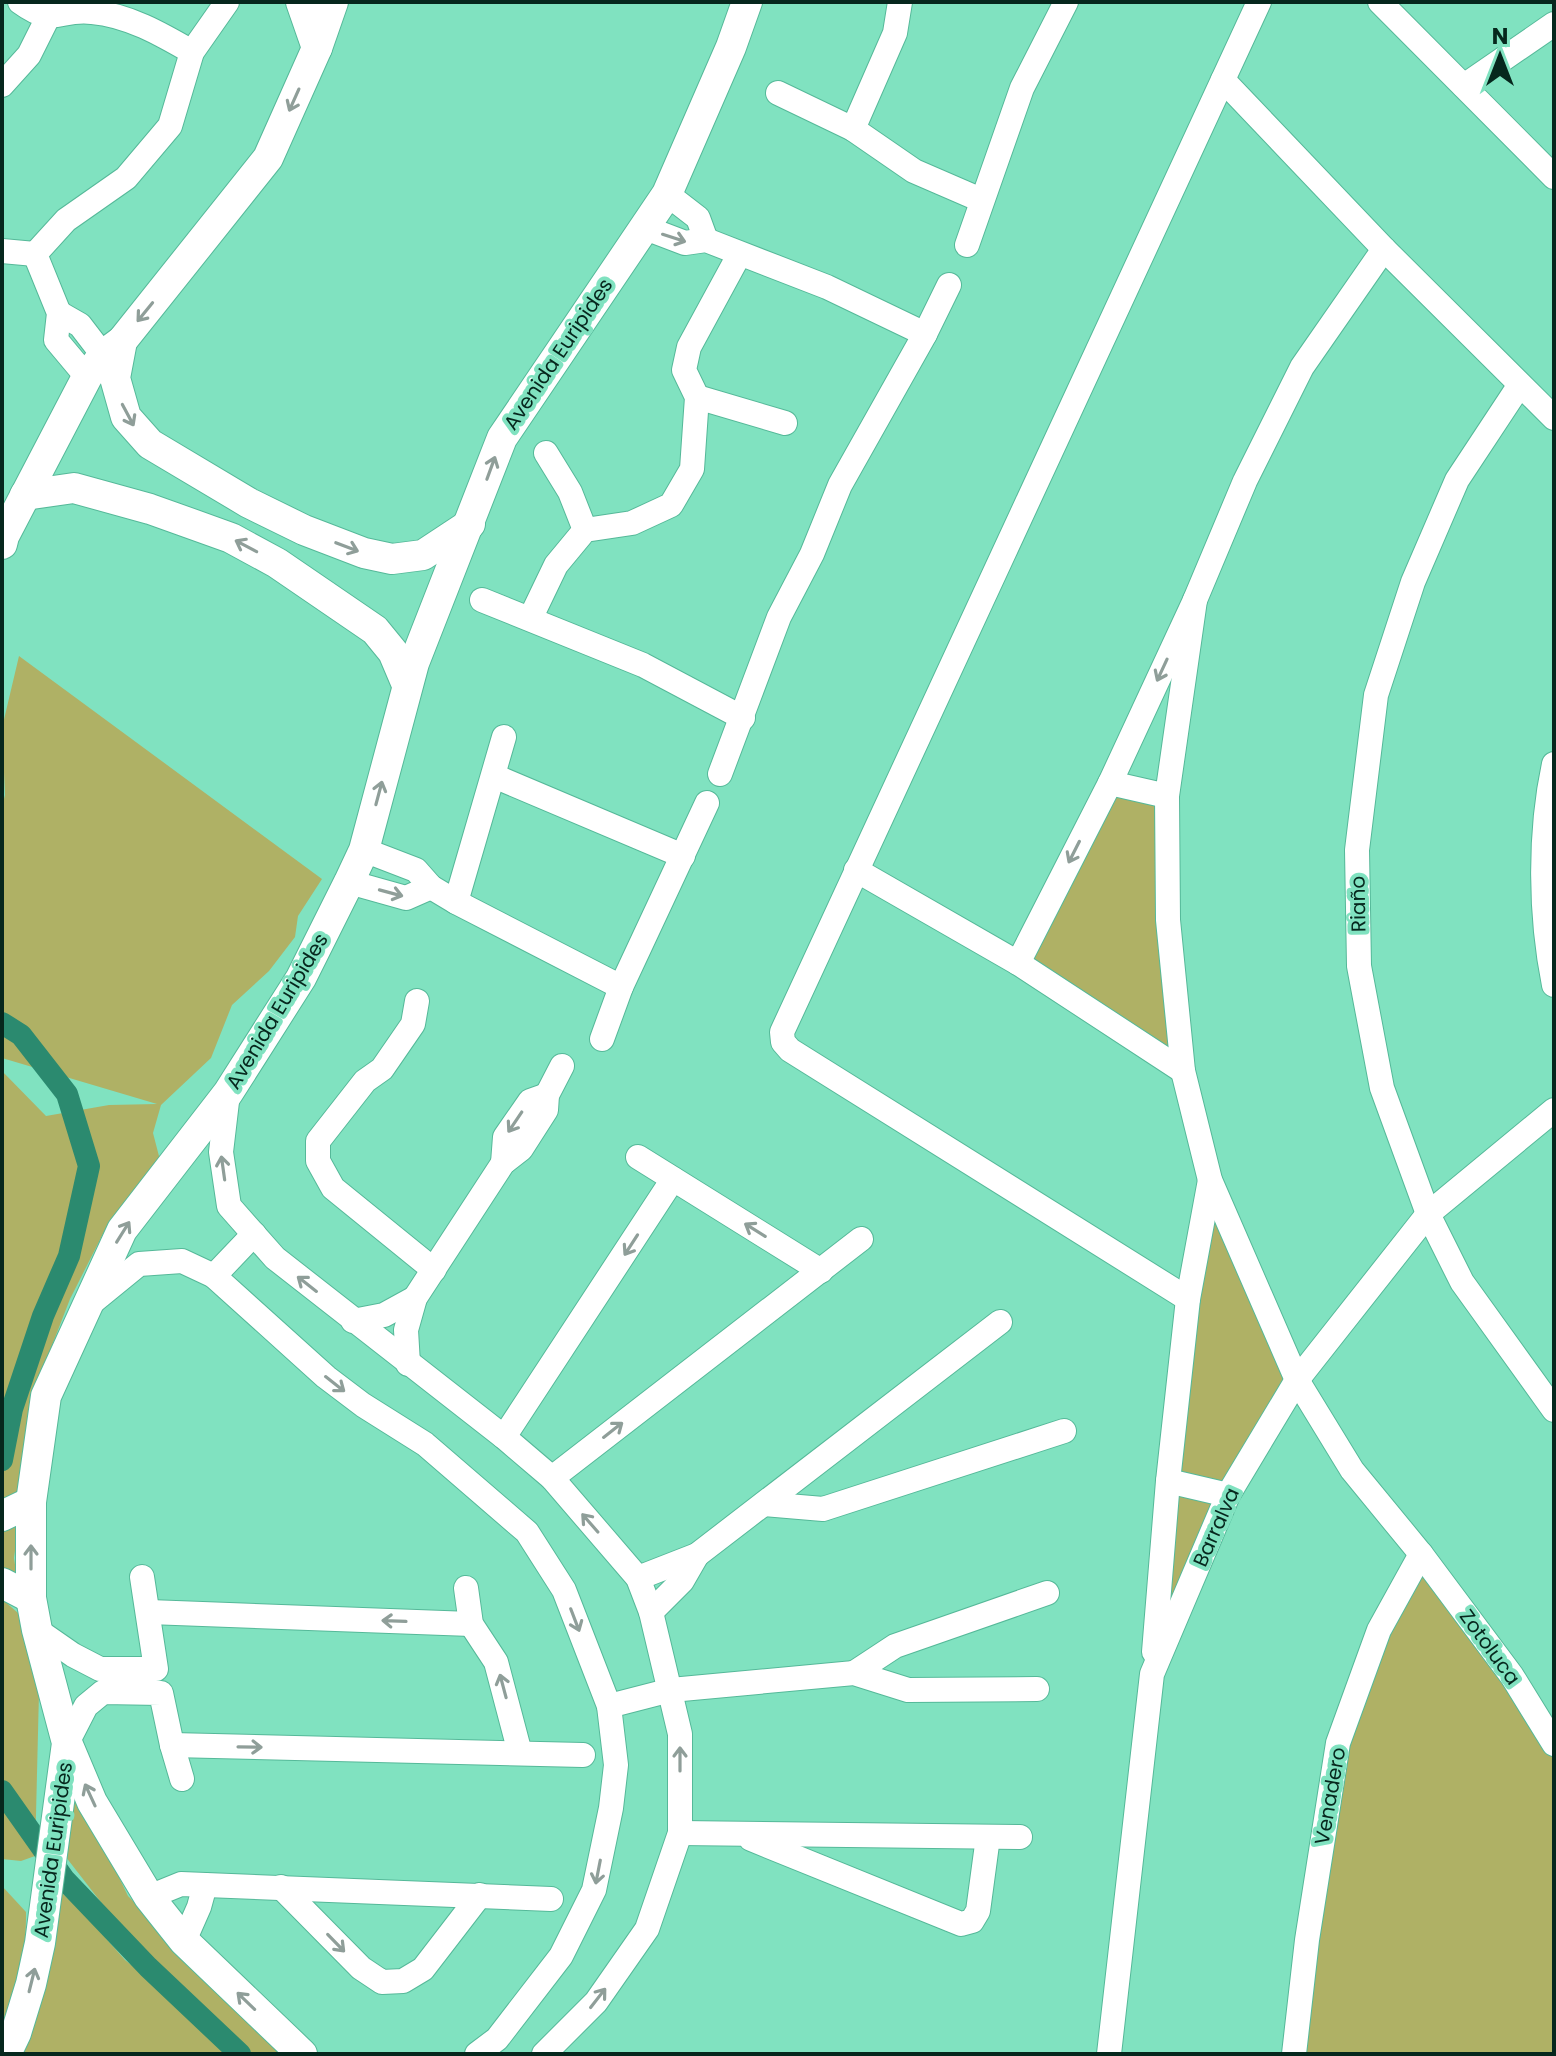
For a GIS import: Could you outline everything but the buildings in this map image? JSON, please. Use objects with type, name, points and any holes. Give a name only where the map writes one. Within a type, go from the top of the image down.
[{"type":"street","points":[[20,2],[48,17],[90,11],[148,26],[192,52]]},
{"type":"street","points":[[35,254],[66,220],[126,178],[170,126],[192,52],[227,2]]},
{"type":"street","points":[[301,2],[317,48]]},
{"type":"street","points":[[3,539],[104,358],[268,158],[317,48],[333,2]]},
{"type":"street","name":"Avenida Euripides","points":[[6,2054],[16,2033],[40,1943],[67,1743],[31,1598],[31,1502],[46,1396],[122,1230],[228,1093],[301,978],[364,850],[419,649],[502,438],[667,194],[731,47],[747,2]]},
{"type":"street","points":[[853,129],[895,33],[900,2]]},
{"type":"street","points":[[967,245],[1022,88],[1066,2]]},
{"type":"street","points":[[1188,1299],[790,1050],[783,1042],[782,1032],[1259,2]]},
{"type":"street","points":[[1380,2],[1554,177]]},
{"type":"street","points":[[2,85],[29,55],[48,17]]},
{"type":"street","points":[[1464,86],[1554,24]]},
{"type":"street","points":[[1223,80],[1384,249],[1554,418]]},
{"type":"street","points":[[778,93],[853,129],[914,171],[981,200]]},
{"type":"street","points":[[667,194],[698,218],[706,240]]},
{"type":"street","points":[[643,227],[685,243],[706,240],[827,287],[925,334]]},
{"type":"street","points":[[1018,963],[1110,783],[1195,600],[1245,481],[1302,367],[1384,249]]},
{"type":"street","points":[[2,251],[35,254]]},
{"type":"street","points":[[35,254],[59,313],[80,325],[104,358],[115,378],[126,417],[150,444],[249,503],[304,530],[364,553],[392,559],[423,555],[470,524]]},
{"type":"street","points":[[531,617],[556,565],[585,530],[632,523],[671,505],[692,469],[697,397],[684,370],[689,347],[739,255]]},
{"type":"street","points":[[720,774],[779,617],[812,554],[840,485],[949,285]]},
{"type":"street","name":"Riaño","points":[[1519,386],[1457,480],[1413,582],[1376,695],[1357,850],[1359,966],[1382,1088],[1428,1214],[1462,1282],[1554,1410]]},
{"type":"street","points":[[697,397],[785,423]]},
{"type":"street","points":[[546,453],[570,492],[585,530]]},
{"type":"street","points":[[25,495],[74,488],[150,509],[231,538],[277,563],[375,630],[393,652],[407,685]]},
{"type":"street","points":[[482,600],[531,617],[643,665],[743,718]]},
{"type":"street","points":[[1152,1674],[1168,1481],[1188,1299],[1210,1180],[1183,1071],[1168,920],[1167,796],[1195,600]]},
{"type":"street","points":[[456,902],[504,737]]},
{"type":"street","points":[[1554,764],[1548,795],[1543,906],[1554,985]]},
{"type":"street","points":[[494,776],[683,856]]},
{"type":"street","points":[[1110,783],[1167,796]]},
{"type":"street","points":[[602,1039],[621,987],[707,803]]},
{"type":"street","points":[[364,850],[416,870],[431,887],[456,902],[621,987]]},
{"type":"street","points":[[856,870],[1018,963],[1183,1071]]},
{"type":"street","points":[[349,882],[406,898],[431,887]]},
{"type":"street","points":[[422,995],[400,1015],[371,1058],[365,1081],[318,1141],[318,1161],[333,1188],[434,1270]]},
{"type":"street","points":[[408,1364],[406,1330],[415,1298],[503,1163],[521,1149],[546,1110],[547,1095],[562,1066]]},
{"type":"street","points":[[228,1093],[221,1152],[229,1206],[275,1258],[552,1478],[638,1578],[651,1612],[680,1734],[680,1833],[647,1929],[596,2002],[544,2054]]},
{"type":"street","name":"Barralva","points":[[1109,2054],[1152,1674],[1228,1495],[1297,1380],[1428,1214],[1554,1110]]},
{"type":"street","points":[[638,1157],[821,1271]]},
{"type":"street","points":[[504,1437],[673,1179]]},
{"type":"street","name":"Zotoluca","points":[[1210,1180],[1297,1380],[1352,1470],[1421,1554],[1512,1676],[1554,1744]]},
{"type":"street","points":[[214,1276],[254,1234]]},
{"type":"street","points":[[552,1478],[861,1239]]},
{"type":"street","points":[[85,1308],[139,1264],[182,1261],[214,1276],[326,1377],[363,1405],[425,1444],[527,1532],[564,1590],[609,1706],[616,1765],[611,1808],[594,1890],[561,1956],[497,2039],[477,2054]]},
{"type":"street","points":[[353,1321],[384,1315],[415,1298]]},
{"type":"street","points":[[638,1578],[697,1555],[1000,1322]]},
{"type":"street","points":[[764,1504],[823,1509],[1064,1431]]},
{"type":"street","points":[[1168,1481],[1228,1495]]},
{"type":"street","points":[[2,1516],[31,1502]]},
{"type":"street","name":"Venadero","points":[[1294,2054],[1307,1940],[1338,1743],[1379,1630],[1421,1554]]},
{"type":"street","points":[[651,1612],[682,1581],[697,1555]]},
{"type":"street","points":[[142,1577],[156,1669],[101,1680],[67,1743],[92,1802],[149,1897],[184,1941],[302,2054]]},
{"type":"street","points":[[2,1583],[31,1598]]},
{"type":"street","points":[[466,1588],[471,1624],[496,1662],[520,1753]]},
{"type":"street","points":[[854,1673],[895,1646],[1047,1593]]},
{"type":"street","points":[[149,1612],[471,1624]]},
{"type":"street","points":[[37,1630],[73,1655],[101,1680],[161,1693],[182,1779]]},
{"type":"street","points":[[609,1706],[671,1690],[854,1673],[908,1690],[1037,1689]]},
{"type":"street","points":[[172,1745],[583,1755]]},
{"type":"street","points":[[680,1833],[1020,1837]]},
{"type":"street","points":[[737,1834],[961,1924],[972,1921],[978,1911],[988,1837]]},
{"type":"street","points":[[149,1897],[181,1884],[551,1899]]},
{"type":"street","points":[[184,1941],[205,1885]]},
{"type":"street","points":[[281,1887],[361,1968],[382,1982],[403,1981],[423,1969],[480,1895]]},
{"type":"green space","points":[[19,656],[322,879],[298,916],[295,937],[269,971],[232,1005],[211,1058],[161,1105],[153,1133],[160,1160],[110,1220],[70,1299],[46,1361],[22,1494],[2,1506],[2,1071],[46,1116],[109,1105],[157,1104],[2,1058],[2,807],[5,795],[2,728]]},
{"type":"green space","points":[[1110,783],[1167,796],[1183,1071],[1018,963]]},
{"type":"green space","points":[[1210,1180],[1297,1380],[1152,1674]]},
{"type":"green space","points":[[19,1522],[14,1558],[18,1584],[2,1579],[2,1530]]},
{"type":"green space","points":[[1421,1554],[1554,1744],[1554,2054],[1294,2054],[1338,1743]]},
{"type":"green space","points":[[2,1599],[26,1620],[39,1692],[35,1856],[21,1861],[2,1859]]},
{"type":"green space","points":[[73,1782],[128,1896],[286,2054],[249,2054],[114,1919],[55,1843]]},
{"type":"green space","points":[[43,1876],[81,1910],[125,1960],[169,1994],[227,2054],[16,2054]]},
{"type":"green space","points":[[2,1886],[26,1912],[26,1929],[16,1995],[2,2044]]},
{"type":"waterway","points":[[2,1023],[21,1035],[67,1094],[89,1166],[69,1256],[43,1316],[12,1409],[2,1460]]},
{"type":"waterway","points":[[2,1791],[64,1879],[148,1967],[240,2054]]}]
